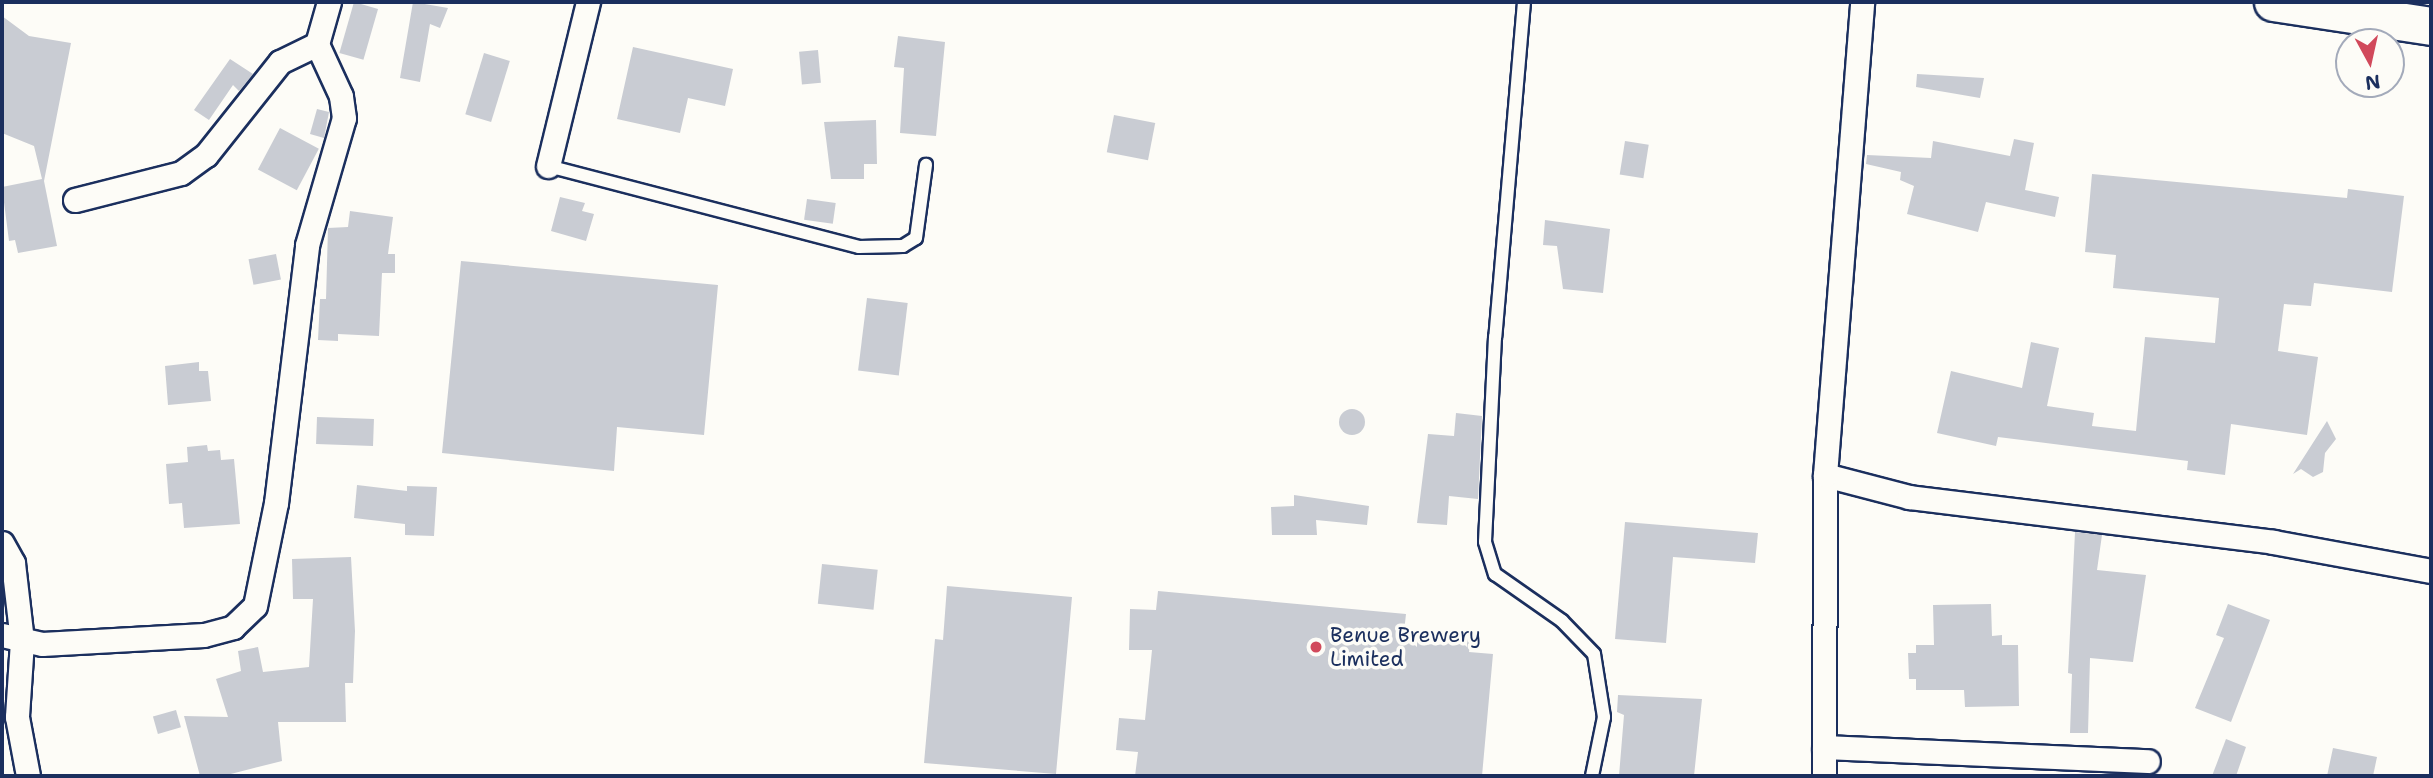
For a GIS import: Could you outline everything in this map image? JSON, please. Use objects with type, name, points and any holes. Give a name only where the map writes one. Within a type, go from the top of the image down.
[{"type":"main road","points":[[2273,2],[2431,26]]},
{"type":"street","points":[[12,638],[122,643],[204,635],[233,627],[255,606],[276,503],[307,245],[344,118],[341,96],[317,44],[329,2]]},
{"type":"street","points":[[548,166],[587,2]]},
{"type":"street","points":[[1824,776],[1825,475],[1862,2]]},
{"type":"street","points":[[75,200],[181,173],[206,155],[280,62],[317,44]]},
{"type":"street","points":[[1825,475],[1909,497],[2273,542],[2431,571]]},
{"type":"street","points":[[2,543],[13,563],[12,638],[17,717],[28,776]]},
{"type":"street","points":[[1824,747],[2148,761]]},
{"type":"lane","points":[[1524,2],[1495,337],[1485,542],[1495,574],[1527,601],[1562,621],[1594,654],[1604,717],[1592,776]]},
{"type":"lane","points":[[548,166],[870,247],[904,246],[916,237],[926,165]]},
{"type":"building","points":[[354,2],[378,9],[363,60],[339,53]]},
{"type":"building","points":[[413,2],[448,8],[440,28],[430,24],[420,82],[400,78]]},
{"type":"building","points":[[2,16],[29,36],[71,43],[44,181],[57,246],[18,253],[15,240],[9,241],[2,187],[42,179],[34,146],[2,133]]},
{"type":"building","points":[[898,36],[945,42],[936,136],[900,133],[904,68],[894,67]]},
{"type":"building","points":[[633,47],[733,69],[725,106],[688,98],[680,133],[617,119]]},
{"type":"building","points":[[818,50],[821,83],[802,85],[799,52]]},
{"type":"building","points":[[484,53],[510,61],[491,122],[465,114]]},
{"type":"building","points":[[230,59],[253,74],[239,91],[233,85],[209,120],[194,110]]},
{"type":"building","points":[[1917,74],[1984,78],[1980,98],[1916,87]]},
{"type":"building","points":[[317,109],[329,112],[324,138],[310,134]]},
{"type":"building","points":[[1114,115],[1155,123],[1148,160],[1107,152]]},
{"type":"building","points":[[876,120],[877,164],[864,164],[864,179],[831,179],[824,122]]},
{"type":"building","points":[[280,128],[319,149],[297,190],[258,169]]},
{"type":"building","points":[[2014,139],[2034,143],[2025,190],[2059,197],[2055,217],[1986,202],[1978,232],[1907,214],[1914,186],[1900,180],[1901,172],[1866,164],[1867,155],[1931,158],[1933,141],[2010,156]]},
{"type":"building","points":[[1625,141],[1649,145],[1643,178],[1620,175]]},
{"type":"building","points":[[2092,174],[2347,198],[2348,189],[2404,196],[2392,292],[2314,283],[2311,306],[2284,304],[2278,351],[2318,357],[2307,435],[2231,424],[2225,475],[2187,470],[2188,461],[1998,437],[1996,446],[1937,433],[1951,371],[2022,388],[2031,342],[2059,348],[2047,406],[2094,413],[2092,426],[2136,431],[2145,337],[2215,343],[2219,298],[2113,288],[2116,255],[2085,252]]},
{"type":"building","points":[[560,197],[585,203],[582,211],[594,214],[586,241],[551,231]]},
{"type":"building","points":[[807,199],[836,203],[833,224],[804,220]]},
{"type":"building","points":[[350,211],[393,217],[388,254],[395,254],[395,273],[382,273],[379,336],[338,334],[338,341],[318,340],[320,299],[326,299],[328,228],[348,227]]},
{"type":"building","points":[[1545,220],[1610,229],[1603,293],[1563,289],[1557,246],[1543,245]]},
{"type":"building","points":[[276,254],[281,280],[253,285],[249,259]]},
{"type":"building","points":[[461,261],[718,285],[704,435],[617,427],[614,471],[442,453]]},
{"type":"building","points":[[867,298],[908,303],[899,375],[858,370]]},
{"type":"building","points":[[199,362],[199,371],[208,371],[211,401],[168,405],[165,366]]},
{"type":"building","points":[[1352,409],[1361,413],[1365,422],[1361,431],[1352,435],[1343,431],[1339,422],[1343,413]]},
{"type":"building","points":[[1456,413],[1482,416],[1478,499],[1449,496],[1447,525],[1417,523],[1428,434],[1454,436]]},
{"type":"building","points":[[317,417],[374,419],[373,446],[316,444]]},
{"type":"building","points":[[2327,421],[2336,439],[2325,453],[2323,472],[2313,477],[2301,469],[2293,474]]},
{"type":"building","points":[[207,445],[208,451],[220,450],[221,460],[234,459],[240,524],[184,528],[182,503],[169,504],[166,464],[188,462],[187,447]]},
{"type":"building","points":[[357,485],[407,491],[407,486],[437,487],[434,536],[405,535],[405,524],[354,518]]},
{"type":"building","points":[[1294,495],[1369,506],[1367,525],[1316,520],[1317,535],[1272,535],[1271,507],[1294,506]]},
{"type":"building","points":[[1625,522],[1758,533],[1755,563],[1673,557],[1666,643],[1615,639]]},
{"type":"building","points":[[2075,532],[2102,535],[2097,570],[2146,575],[2133,662],[2090,658],[2088,733],[2070,733],[2072,674],[2068,673]]},
{"type":"building","points":[[351,557],[355,631],[353,683],[345,683],[346,722],[278,722],[282,761],[223,776],[200,776],[184,716],[228,717],[216,679],[241,671],[238,651],[258,647],[263,672],[309,667],[313,599],[293,599],[292,559]]},
{"type":"building","points":[[822,564],[878,570],[874,610],[818,604]]},
{"type":"building","points":[[947,586],[1072,597],[1056,774],[924,763],[935,639],[943,640]]},
{"type":"building","points":[[1158,591],[1406,614],[1404,632],[1471,638],[1469,652],[1493,654],[1482,776],[1135,776],[1138,752],[1116,750],[1119,718],[1145,720],[1152,650],[1129,650],[1130,609],[1156,610]]},
{"type":"building","points":[[1991,604],[1992,636],[2002,635],[2002,645],[2018,645],[2019,706],[1965,707],[1964,690],[1916,690],[1916,679],[1909,679],[1908,653],[1916,653],[1916,645],[1934,645],[1933,605]]},
{"type":"building","points":[[2228,604],[2270,620],[2231,722],[2195,708],[2224,638],[2216,635]]},
{"type":"building","points":[[1618,695],[1702,699],[1694,776],[1619,776],[1624,715],[1617,712]]},
{"type":"building","points":[[176,710],[181,727],[158,734],[153,717]]},
{"type":"building","points":[[2226,739],[2246,747],[2236,776],[2212,776]]},
{"type":"building","points":[[2333,748],[2377,757],[2373,776],[2327,776]]},
{"type":"place","name":"Benue Brewery Limited","points":[[1316,647]]}]
